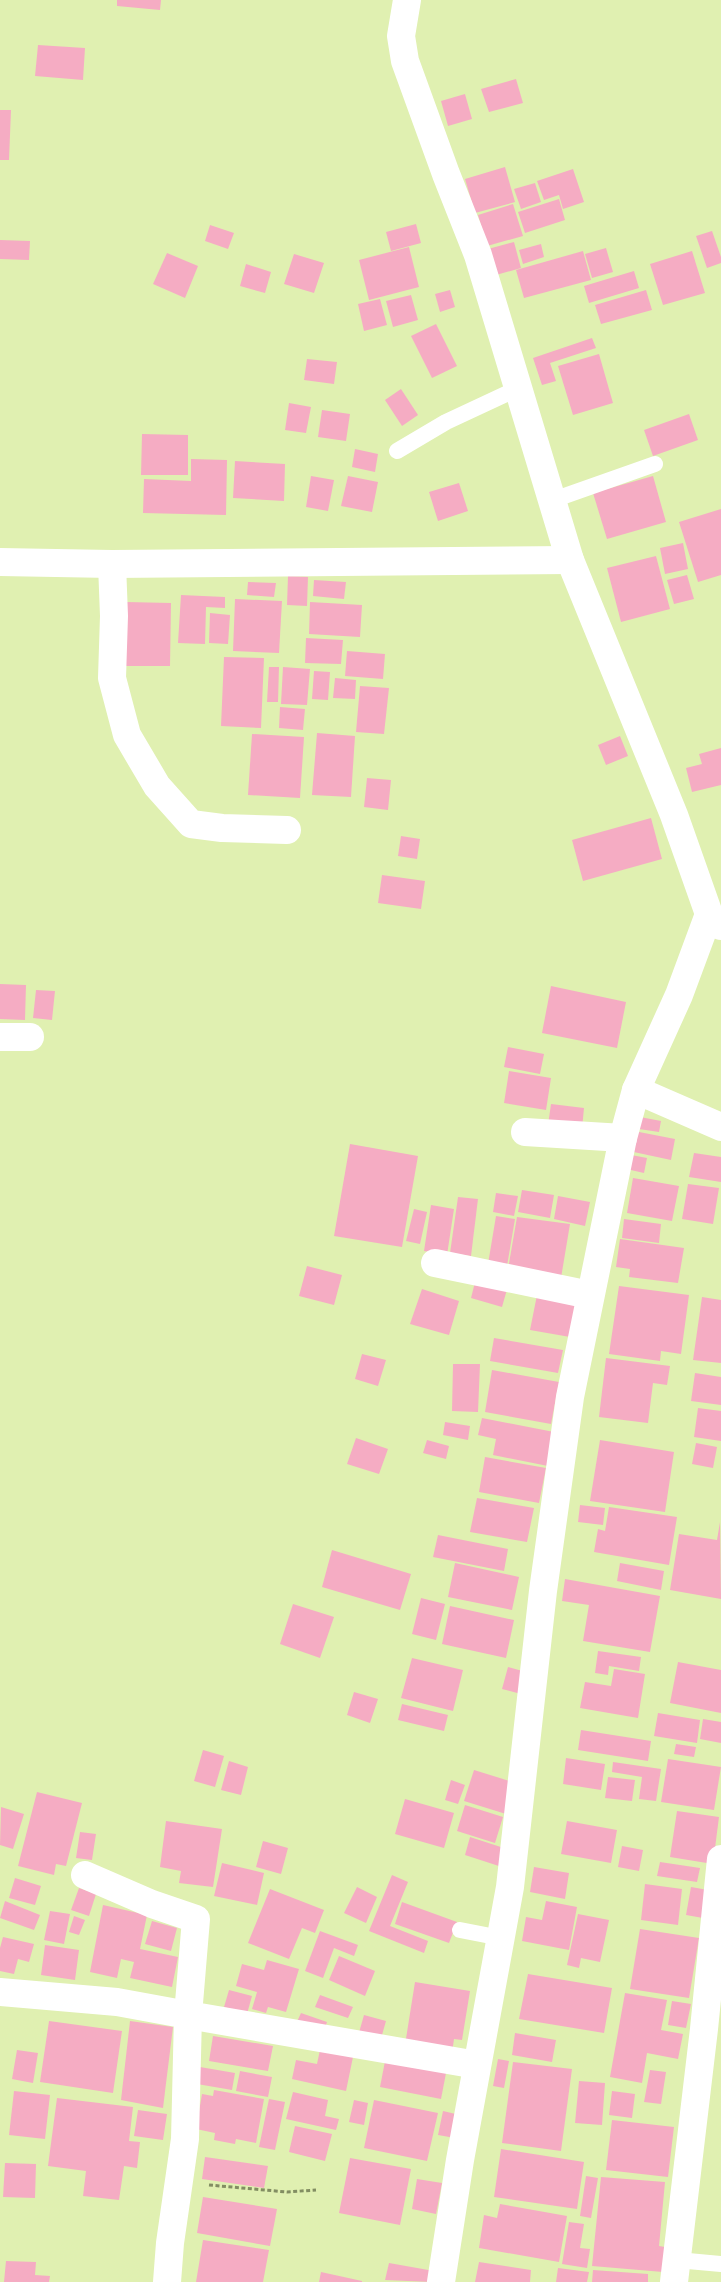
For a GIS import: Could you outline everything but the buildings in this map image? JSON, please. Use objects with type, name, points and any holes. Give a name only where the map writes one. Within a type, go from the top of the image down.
[{"type":"street","points":[[407,0],[404,8],[401,36],[404,61],[478,255],[570,560],[715,920],[636,1090],[623,1138],[590,1295],[570,1397],[543,1591],[510,1887],[460,2160],[442,2282]]},
{"type":"street","points":[[0,562],[112,564],[570,560]]},
{"type":"street","points":[[112,564],[114,616],[112,678],[127,735],[157,786],[191,824],[222,828],[287,830]]},
{"type":"street","points":[[0,1037],[30,1037]]},
{"type":"street","points":[[636,1090],[721,1127]]},
{"type":"street","points":[[525,1132],[623,1138]]},
{"type":"street","points":[[436,1263],[590,1295]]},
{"type":"street","points":[[675,2271],[721,1859]]},
{"type":"street","points":[[85,1875],[152,1904],[196,1920],[188,2015],[185,2139],[167,2282]]},
{"type":"street","points":[[0,1992],[117,2002],[477,2064]]},
{"type":"lane","points":[[397,451],[446,422],[519,388]]},
{"type":"lane","points":[[553,500],[655,464]]},
{"type":"lane","points":[[460,1930],[501,1938]]},
{"type":"lane","points":[[675,2271],[721,2264]]},
{"type":"path","points":[[179,2182],[287,2192],[316,2190]]}]
